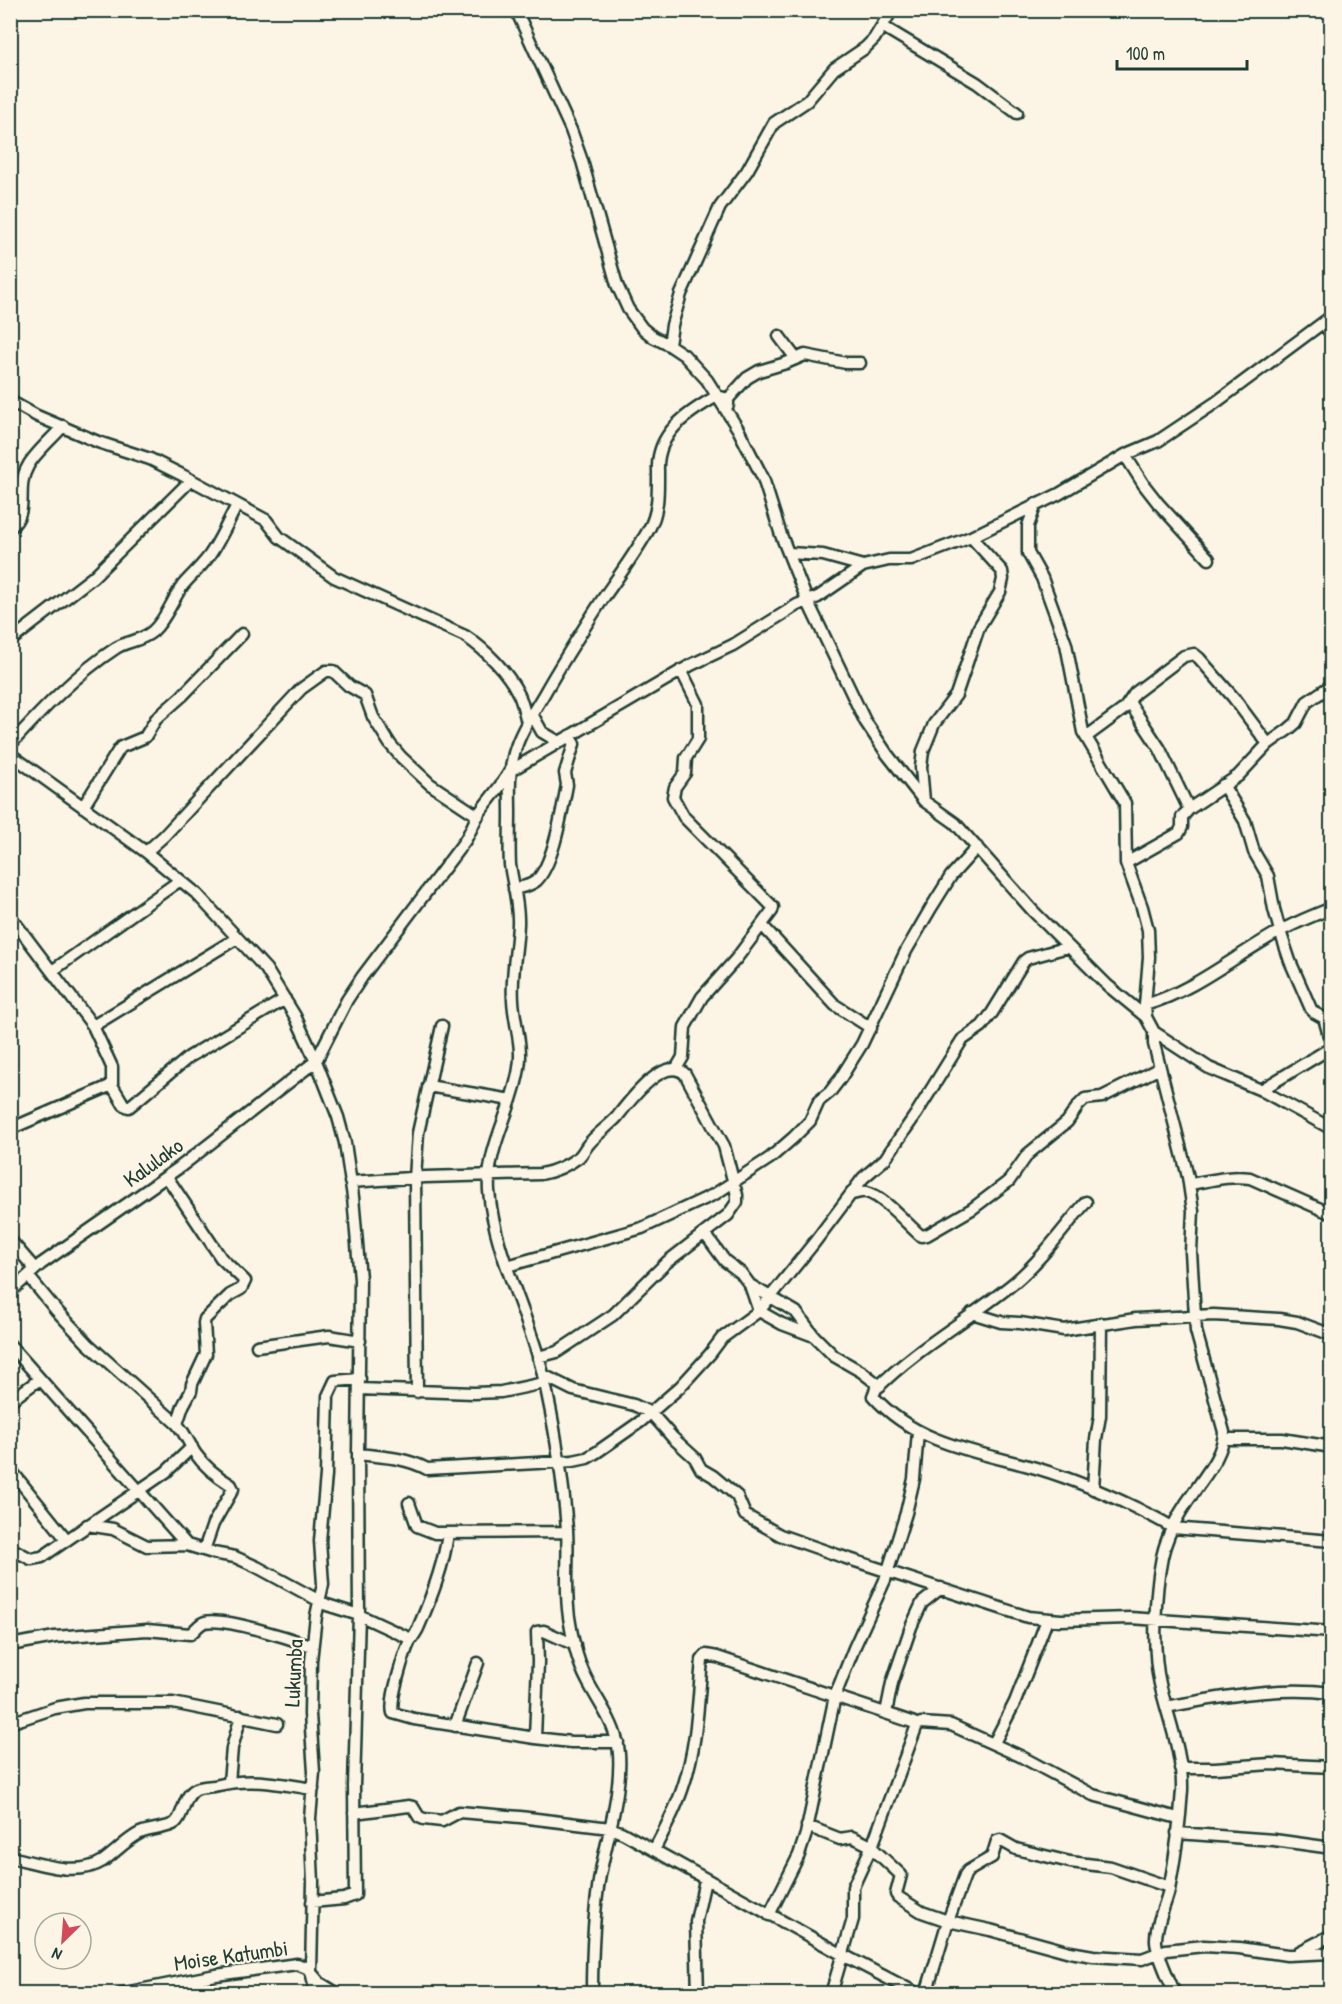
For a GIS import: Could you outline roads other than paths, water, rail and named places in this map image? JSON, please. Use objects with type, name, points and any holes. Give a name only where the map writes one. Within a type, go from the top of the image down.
[{"type":"street","points":[[516,10],[571,130],[617,285],[628,309],[642,328],[684,355],[707,380],[727,411],[763,478],[775,518],[807,600],[865,721],[887,754],[924,801],[955,823],[1068,947],[1107,985],[1146,1017],[1154,1032],[1154,1044],[1190,1184],[1193,1211],[1191,1252],[1195,1316],[1199,1344],[1222,1424],[1223,1439],[1217,1457],[1173,1528],[1161,1564],[1156,1620],[1156,1658],[1180,1768],[1182,1791],[1169,1887],[1156,1946],[1175,1994]]},
{"type":"street","points":[[669,345],[681,294],[720,207],[747,171],[774,123],[807,101],[834,69],[865,48],[892,10]]},
{"type":"street","points":[[882,26],[977,83],[1017,113]]},
{"type":"street","points":[[316,1061],[347,1000],[362,977],[464,842],[478,816],[501,787],[510,771],[681,670],[734,645],[807,600],[818,597],[863,566],[889,560],[911,560],[971,537],[1059,494],[1125,455],[1158,441],[1191,420],[1327,320],[1332,335]]},
{"type":"street","points":[[778,336],[796,357]]},
{"type":"street","points":[[727,411],[728,399],[747,378],[796,357],[805,355],[846,363],[860,363]]},
{"type":"street","points":[[592,1994],[591,1945],[618,1782],[618,1742],[587,1681],[575,1645],[566,1598],[567,1532],[559,1461],[544,1379],[493,1218],[489,1176],[493,1152],[520,1065],[513,1001],[513,970],[518,921],[510,856],[510,771],[515,748],[530,719],[580,634],[649,528],[658,502],[658,462],[667,435],[682,418],[717,396],[728,399]]},
{"type":"street","points":[[10,401],[37,416],[98,442],[150,459],[191,480],[266,520],[279,537],[334,577],[465,636],[480,646],[512,682],[530,719],[542,732],[559,742]]},
{"type":"street","points":[[10,528],[20,518],[21,489],[28,465],[63,426]]},
{"type":"street","points":[[1125,455],[1154,498],[1209,559]]},
{"type":"street","points":[[10,641],[93,577],[191,480]]},
{"type":"street","points":[[1036,504],[1028,526],[1029,553],[1042,578],[1066,644],[1080,723],[1125,803],[1126,863],[1148,930],[1146,1017]]},
{"type":"street","points":[[10,745],[58,694],[89,668],[118,647],[152,632],[164,618],[184,584],[213,552],[237,506]]},
{"type":"street","points":[[924,801],[921,767],[923,751],[934,724],[956,695],[979,627],[1000,592],[1003,579],[999,566],[971,537]]},
{"type":"street","points":[[789,553],[824,555],[863,566]]},
{"type":"street","points":[[83,807],[121,747],[145,737],[156,719],[182,696],[242,634]]},
{"type":"street","points":[[1086,737],[1124,709],[1135,693],[1184,656],[1194,654],[1233,697],[1268,744]]},
{"type":"street","points":[[676,1069],[683,1057],[685,1027],[698,1005],[736,960],[773,907],[684,817],[672,797],[675,787],[685,773],[686,758],[698,740],[698,704],[681,670]]},
{"type":"street","points":[[146,852],[164,836],[301,688],[326,671],[333,671],[349,686],[365,695],[374,717],[390,744],[430,784],[478,816]]},
{"type":"street","points":[[1126,863],[1179,833],[1182,817],[1189,809],[1238,776],[1268,744],[1296,723],[1304,706],[1311,698],[1332,685]]},
{"type":"street","points":[[1129,702],[1160,749],[1189,809]]},
{"type":"street","points":[[514,890],[528,886],[536,880],[549,860],[567,785],[565,773],[574,744],[569,736]]},
{"type":"street","points":[[10,754],[146,852],[197,894],[266,969],[285,999],[316,1061],[338,1117],[345,1143],[359,1250],[359,1615],[354,1813],[355,1895],[344,1899],[312,1902]]},
{"type":"street","points":[[1223,785],[1245,821],[1254,852],[1268,876],[1274,909],[1290,961],[1311,1009],[1326,1022],[1331,1045],[1306,1064],[1262,1090]]},
{"type":"street","points":[[507,1266],[642,1228],[715,1194],[733,1183],[770,1158],[805,1128],[819,1101],[840,1079],[871,1028],[906,951],[930,908],[951,876],[977,847]]},
{"type":"street","points":[[52,971],[179,881]]},
{"type":"street","points":[[1145,1005],[1207,976],[1280,931],[1332,908]]},
{"type":"street","points":[[10,916],[93,1026],[112,1067],[112,1085],[124,1105],[129,1107],[189,1057],[285,999]]},
{"type":"street","points":[[762,925],[835,1005],[871,1028]]},
{"type":"street","points":[[93,1026],[237,938]]},
{"type":"street","points":[[358,1454],[397,1457],[427,1469],[587,1458],[651,1413],[680,1387],[722,1338],[759,1311],[863,1178],[885,1159],[962,1040],[982,1026],[1020,966],[1028,958],[1068,947]]},
{"type":"street","points":[[417,1392],[415,1178],[418,1133],[441,1026]]},
{"type":"street","points":[[1154,1032],[1209,1068],[1262,1090],[1332,1129]]},
{"type":"street","name":"Kalulako","points":[[10,1292],[32,1273],[167,1176],[316,1061]]},
{"type":"street","points":[[852,1194],[865,1191],[896,1212],[921,1236],[927,1235],[972,1209],[1009,1181],[1028,1154],[1067,1122],[1085,1099],[1102,1097],[1160,1068]]},
{"type":"street","points":[[350,1182],[541,1174],[559,1170],[580,1155],[587,1145],[609,1126],[640,1089],[667,1070],[676,1069],[685,1074],[724,1146],[738,1198],[734,1207],[729,1215],[667,1262],[613,1315],[557,1352],[538,1357]]},
{"type":"street","points":[[10,1129],[112,1085]]},
{"type":"street","points":[[429,1086],[511,1100]]},
{"type":"street","points":[[167,1176],[221,1258],[245,1281],[241,1289],[230,1295],[204,1323],[206,1354],[177,1424]]},
{"type":"street","points":[[1190,1184],[1224,1178],[1250,1178],[1332,1214]]},
{"type":"street","points":[[1086,1202],[1032,1266],[1014,1282],[912,1357],[873,1393],[874,1398],[918,1432],[962,1450],[1043,1470],[1093,1489],[1163,1521],[1173,1528],[1332,1541]]},
{"type":"street","points":[[705,1234],[724,1261],[741,1273],[750,1285],[759,1311],[782,1324],[814,1336]]},
{"type":"street","points":[[10,1240],[56,1310],[88,1344],[177,1424],[196,1454],[210,1469],[231,1485],[233,1489],[213,1524],[204,1551]]},
{"type":"street","points":[[750,1285],[796,1312],[814,1336],[840,1361],[862,1372],[880,1386]]},
{"type":"street","points":[[972,1313],[1001,1322],[1064,1330],[1101,1323],[1214,1315],[1298,1322],[1332,1335]]},
{"type":"street","points":[[1093,1489],[1100,1416],[1101,1323]]},
{"type":"street","points":[[257,1346],[329,1336],[360,1341]]},
{"type":"street","points":[[10,1345],[187,1545]]},
{"type":"street","points":[[10,1401],[40,1379]]},
{"type":"street","points":[[359,1384],[417,1392],[501,1392],[544,1379],[573,1390],[634,1405],[651,1413],[695,1458],[701,1469],[737,1496],[742,1512],[780,1535],[1028,1617],[1047,1620],[1130,1618],[1332,1632]]},
{"type":"street","name":"Lukumba","points":[[316,1994],[311,1971],[310,1818],[313,1789],[310,1714],[312,1646],[323,1584],[320,1541],[326,1474],[328,1396],[335,1381],[359,1384]]},
{"type":"street","points":[[769,1914],[800,1855],[835,1696],[888,1571],[906,1513],[914,1479],[918,1432]]},
{"type":"street","points":[[1223,1439],[1270,1438],[1332,1447]]},
{"type":"street","points":[[10,1548],[26,1558],[35,1559],[67,1540],[166,1472],[192,1447]]},
{"type":"street","points":[[10,1469],[67,1540]]},
{"type":"street","points":[[409,1503],[417,1526],[435,1533],[567,1532]]},
{"type":"street","points":[[87,1525],[113,1529],[147,1546],[187,1545],[244,1561],[320,1602],[359,1615],[411,1639]]},
{"type":"street","points":[[448,1533],[446,1551],[439,1573],[420,1625],[411,1639],[393,1696],[391,1706],[393,1713],[414,1719],[535,1738],[571,1742],[618,1742]]},
{"type":"street","points":[[886,1713],[892,1683],[911,1627],[922,1603],[941,1588]]},
{"type":"street","points":[[994,1743],[1015,1702],[1047,1620]]},
{"type":"street","points":[[10,1645],[55,1637],[147,1630],[190,1634],[202,1623],[215,1621],[282,1636],[312,1646]]},
{"type":"street","points":[[535,1738],[537,1632],[544,1631],[575,1645]]},
{"type":"street","points":[[654,1850],[677,1803],[690,1762],[704,1656],[724,1659],[917,1725],[943,1723],[994,1743],[1093,1795],[1178,1818]]},
{"type":"street","points":[[455,1726],[478,1663]]},
{"type":"street","points":[[1166,1707],[1242,1695],[1305,1692],[1332,1694]]},
{"type":"street","points":[[10,1723],[55,1708],[84,1703],[174,1703],[277,1724]]},
{"type":"street","points":[[229,1782],[232,1748],[241,1716]]},
{"type":"street","points":[[831,1994],[853,1919],[852,1891],[857,1875],[872,1848],[917,1725]]},
{"type":"street","points":[[1180,1768],[1271,1764],[1332,1767]]},
{"type":"street","points":[[10,1857],[65,1869],[85,1869],[102,1861],[140,1833],[173,1825],[194,1790],[247,1780],[313,1789]]},
{"type":"street","points":[[354,1813],[409,1806],[413,1807],[419,1817],[442,1821],[459,1812],[610,1828],[918,1994]]},
{"type":"street","points":[[807,1826],[840,1839],[852,1837],[869,1845],[901,1875],[896,1894],[898,1897],[922,1912],[948,1921],[1070,1952],[1142,1959],[1166,1950],[1204,1946],[1287,1955],[1332,1953]]},
{"type":"street","points":[[1177,1833],[1274,1840],[1332,1848]]},
{"type":"street","points":[[926,1994],[948,1921],[965,1875],[992,1857],[997,1841],[1000,1840],[1016,1849],[1070,1862],[1112,1867],[1169,1887]]},
{"type":"street","points":[[698,1994],[696,1921],[705,1880]]},
{"type":"street","points":[[1287,1955],[1304,1950],[1332,1935]]},
{"type":"street","name":"Moise Katumbi","points":[[119,1994],[148,1991],[280,1965],[303,1965],[320,1983],[338,1994]]}]
